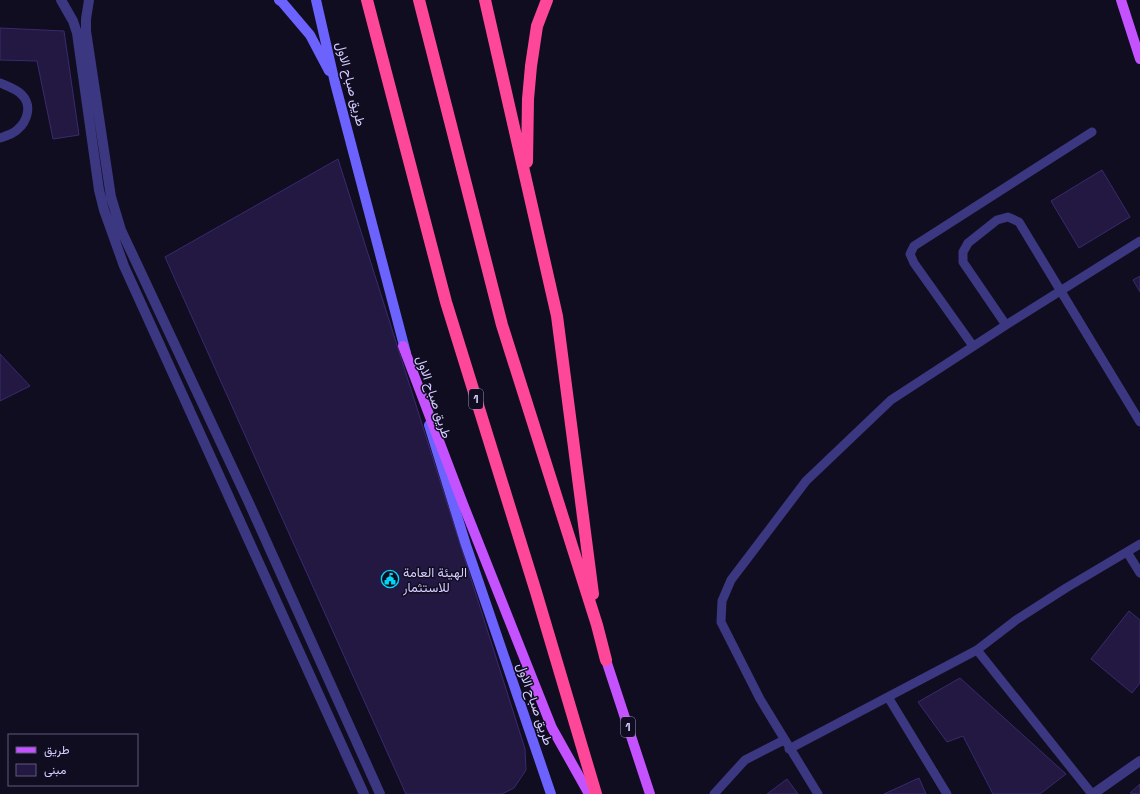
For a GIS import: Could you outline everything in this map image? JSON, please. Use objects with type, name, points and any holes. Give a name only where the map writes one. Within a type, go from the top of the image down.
[{"type":"highway","name":"1","points":[[367,0],[446,302],[536,592],[596,794]]},
{"type":"highway","name":"1","points":[[420,0],[502,325],[597,625],[606,660]]},
{"type":"highway","points":[[485,0],[557,316],[597,625]]},
{"type":"highway","points":[[526,179],[528,99],[531,66],[537,26],[547,0]]},
{"type":"main road","points":[[279,0],[310,35],[335,83]]},
{"type":"main road","name":"طريق صباح الاول","points":[[316,0],[335,83],[404,346],[466,545],[551,794]]},
{"type":"main road","points":[[1121,0],[1140,59]]},
{"type":"main road","points":[[404,346],[463,504],[552,728],[589,794]]},
{"type":"main road","name":"1","points":[[606,660],[650,794]]},
{"type":"street","points":[[61,0],[81,32],[111,197],[121,230],[249,503],[380,794]]},
{"type":"street","points":[[89,0],[86,19],[81,32],[99,190],[104,210],[124,266],[364,794]]},
{"type":"street","points":[[1092,794],[1140,761]]},
{"type":"lane","points":[[0,82],[21,93],[27,100],[28,106],[27,115],[23,124],[16,132],[0,138]]},
{"type":"lane","points":[[973,346],[914,264],[910,254],[914,246],[1092,132]]},
{"type":"lane","points":[[1006,324],[963,262],[963,252],[968,243],[997,220],[1008,217],[1019,222],[1140,422]]},
{"type":"lane","points":[[818,794],[784,740],[752,684],[721,622],[722,601],[731,580],[806,481],[891,400],[1006,324],[1140,241]]},
{"type":"lane","points":[[789,748],[977,650],[1016,620],[1140,544]]},
{"type":"lane","points":[[1127,552],[1140,573]]},
{"type":"lane","points":[[977,650],[1092,794]]},
{"type":"lane","points":[[888,697],[947,794]]},
{"type":"lane","points":[[714,794],[745,760],[784,740]]},
{"type":"building","points":[[0,28],[64,31],[79,135],[53,139],[37,61],[0,60]]},
{"type":"building","name":"الهيئة العامة للاستثمار","points":[[338,159],[525,749],[526,770],[514,788],[502,794],[406,794],[165,257]]},
{"type":"building","points":[[1102,170],[1130,217],[1079,248],[1051,201]]},
{"type":"building","points":[[1140,276],[1140,292],[1133,280]]},
{"type":"building","points":[[0,354],[30,386],[0,401]]},
{"type":"building","points":[[1129,611],[1140,620],[1140,683],[1132,693],[1091,659]]},
{"type":"building","points":[[960,678],[1066,774],[1040,794],[993,794],[963,736],[947,742],[918,702]]},
{"type":"building","points":[[919,778],[926,794],[884,794]]},
{"type":"building","points":[[787,779],[798,794],[767,794]]},
{"type":"building","points":[[1140,784],[1140,794],[1130,793]]},
{"type":"place","name":"الهيئة العامة للاستثمار","points":[[390,579]]}]
